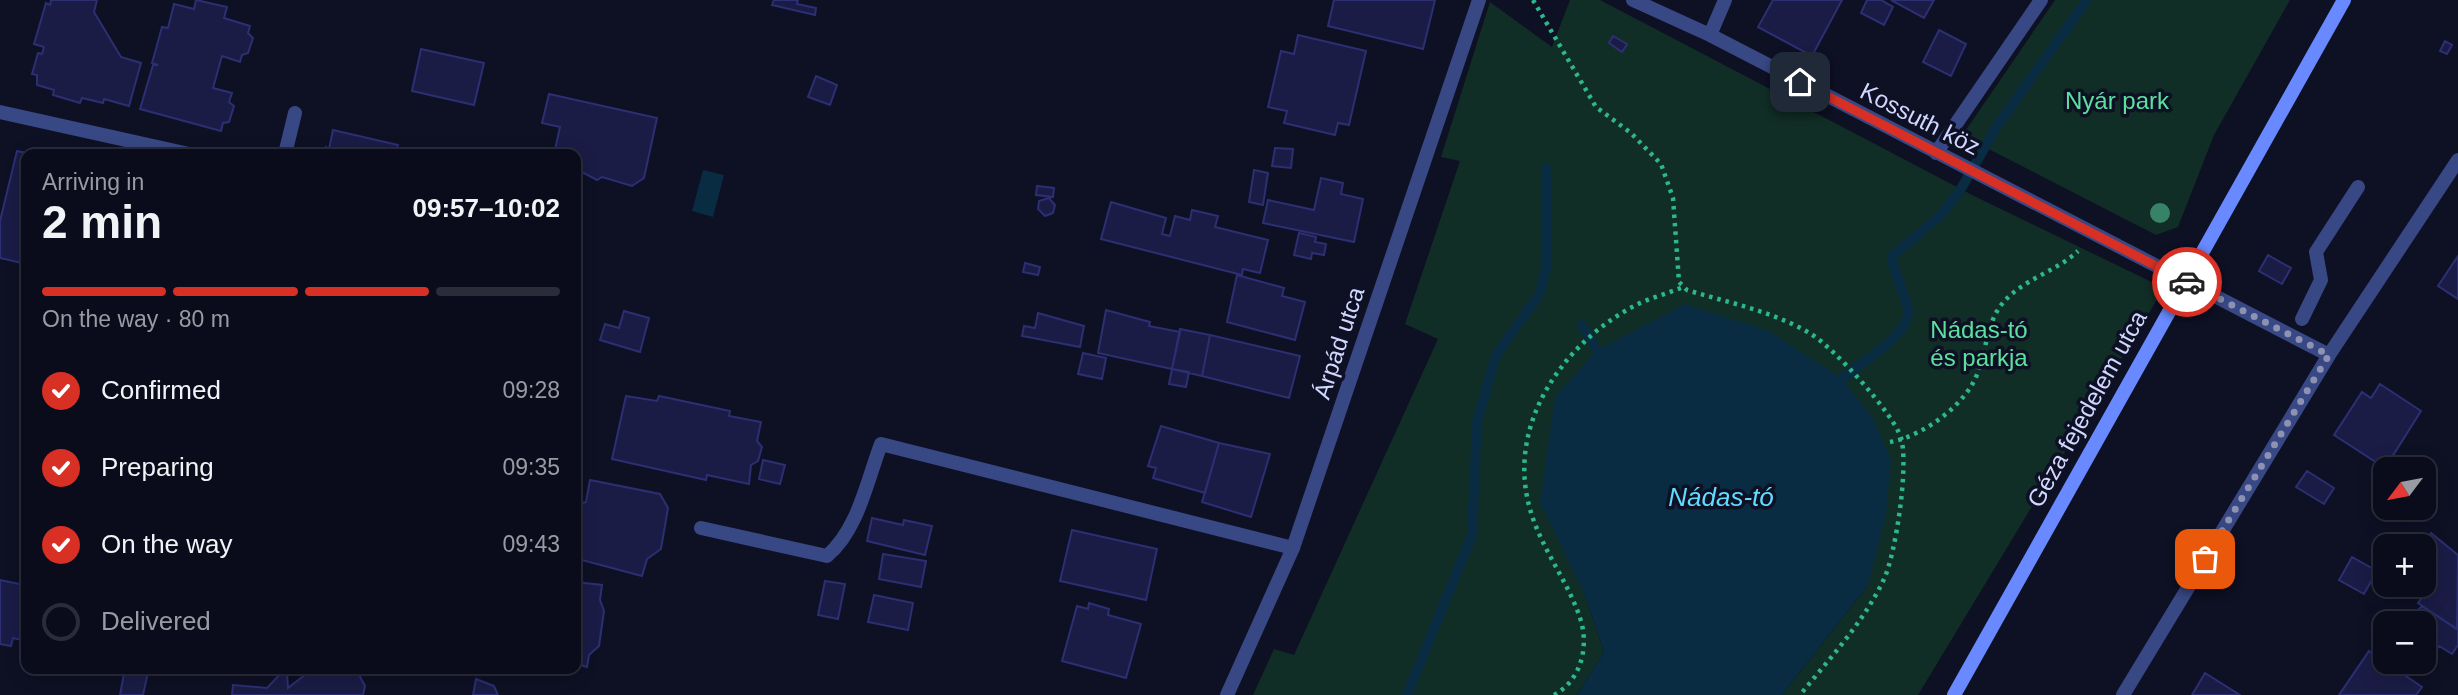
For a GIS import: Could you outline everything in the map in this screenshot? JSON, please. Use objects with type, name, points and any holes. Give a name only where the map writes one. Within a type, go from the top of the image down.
[{"type":"main road","name":"Géza fejedelem utca","points":[[1954,695],[2344,0]]},
{"type":"street","name":"Árpád utca","points":[[1227,695],[1293,548],[1479,0]]},
{"type":"street","name":"Kossuth köz","points":[[1633,0],[1710,35],[2329,355]]},
{"type":"street","points":[[1710,35],[1725,0]]},
{"type":"street","points":[[1941,156],[2041,0]]},
{"type":"street","points":[[0,112],[166,149]]},
{"type":"street","points":[[286,149],[295,113]]},
{"type":"street","points":[[2123,695],[2329,355],[2458,160]]},
{"type":"street","points":[[2302,319],[2321,280],[2316,252],[2358,187]]},
{"type":"street","points":[[701,528],[827,556],[840,545],[849,530],[881,444],[1293,548]]},
{"type":"path","points":[[1533,0],[1596,107],[1631,134],[1661,164],[1673,198],[1679,282],[1684,287],[1776,316],[1809,333],[1836,352],[1864,384],[1902,440],[1900,510],[1890,564],[1852,632],[1800,695]]},
{"type":"path","points":[[1890,442],[1902,440],[1958,404],[1972,387],[1985,340],[2000,307],[2032,279],[2073,255],[2093,234]]},
{"type":"path","points":[[1554,695],[1564,689],[1579,671],[1584,641],[1581,622],[1540,537],[1529,507],[1524,461],[1530,418],[1547,385],[1587,341],[1634,306],[1684,287]]},
{"type":"green space","name":"Nádas-tó és parkja","points":[[1570,0],[1600,0],[1976,197],[2164,288],[1918,695],[1782,695],[1868,585],[1585,595],[1604,652],[1577,695],[1253,695],[1274,649],[1294,655],[1438,339],[1405,324],[1460,161],[1441,157],[1490,2],[1552,47]]},
{"type":"green space","name":"Nyár park","points":[[2055,0],[2290,0],[2214,135],[2178,227],[2156,235],[1969,139],[1966,130]]},
{"type":"water","points":[[703,170],[724,175],[713,217],[692,211]]},
{"type":"water","name":"Nádas-tó","points":[[1685,304],[1769,331],[1841,378],[1873,418],[1891,460],[1886,515],[1868,585],[1782,695],[1577,695],[1604,652],[1585,595],[1540,502],[1555,397],[1597,350]]},
{"type":"building","points":[[51,0],[97,0],[94,12],[121,57],[141,63],[129,106],[104,99],[103,103],[82,98],[80,103],[53,95],[54,90],[37,85],[37,75],[32,74],[38,53],[42,54],[44,47],[34,44],[46,3],[50,5]]},
{"type":"building","points":[[196,0],[227,7],[224,18],[250,26],[248,33],[253,38],[248,53],[242,55],[240,62],[222,56],[213,88],[232,93],[229,102],[234,106],[229,122],[223,123],[221,131],[140,109],[153,65],[158,65],[152,63],[162,27],[168,28],[174,4],[194,9]]},
{"type":"building","points":[[774,0],[798,0],[797,4],[816,8],[815,15],[772,5]]},
{"type":"building","points":[[1334,0],[1435,0],[1423,49],[1328,26]]},
{"type":"building","points":[[1773,0],[1842,0],[1812,56],[1758,27]]},
{"type":"building","points":[[1867,0],[1881,0],[1893,7],[1884,25],[1861,13]]},
{"type":"building","points":[[1891,0],[1934,0],[1924,18]]},
{"type":"building","points":[[1939,30],[1966,44],[1951,76],[1923,62]]},
{"type":"building","points":[[1298,35],[1366,51],[1349,125],[1338,123],[1335,135],[1284,123],[1287,111],[1268,107],[1281,51],[1294,54]]},
{"type":"building","points":[[1613,36],[1627,44],[1622,52],[1609,43]]},
{"type":"building","points":[[2445,41],[2452,45],[2447,54],[2440,51]]},
{"type":"building","points":[[421,49],[484,63],[474,105],[412,91]]},
{"type":"building","points":[[816,76],[837,85],[830,105],[808,97]]},
{"type":"building","points":[[549,94],[657,118],[644,178],[632,186],[602,177],[597,180],[581,172],[581,149],[555,149],[560,127],[542,123]]},
{"type":"building","points":[[333,130],[398,145],[397,149],[329,149]]},
{"type":"building","points":[[1275,148],[1293,149],[1291,168],[1272,166]]},
{"type":"building","points":[[17,151],[21,152],[21,263],[0,258],[0,221]]},
{"type":"building","points":[[1254,170],[1268,173],[1263,205],[1249,202]]},
{"type":"building","points":[[1321,178],[1343,183],[1341,194],[1363,199],[1354,242],[1263,223],[1268,200],[1314,210]]},
{"type":"building","points":[[1037,186],[1054,188],[1053,197],[1036,195]]},
{"type":"building","points":[[1049,198],[1055,205],[1053,213],[1045,216],[1038,209],[1039,201]]},
{"type":"building","points":[[1111,202],[1166,218],[1162,234],[1170,236],[1175,216],[1190,220],[1192,210],[1218,216],[1215,227],[1268,240],[1260,273],[1243,269],[1242,275],[1101,239]]},
{"type":"building","points":[[1299,233],[1316,237],[1315,242],[1326,244],[1324,255],[1312,253],[1311,259],[1294,255]]},
{"type":"building","points":[[2268,255],[2291,268],[2282,284],[2259,271]]},
{"type":"building","points":[[2458,256],[2458,299],[2438,286]]},
{"type":"building","points":[[1025,263],[1040,267],[1038,275],[1023,272]]},
{"type":"building","points":[[1237,275],[1284,288],[1282,296],[1305,302],[1295,340],[1227,322]]},
{"type":"building","points":[[1106,310],[1150,322],[1149,326],[1180,332],[1172,369],[1098,353]]},
{"type":"building","points":[[624,311],[649,318],[640,352],[600,340],[605,324],[619,328]]},
{"type":"building","points":[[1038,313],[1084,326],[1080,347],[1022,336],[1024,326],[1035,328]]},
{"type":"building","points":[[1180,329],[1210,335],[1202,376],[1172,369]]},
{"type":"building","points":[[1210,335],[1300,356],[1289,398],[1202,376]]},
{"type":"building","points":[[1083,353],[1106,358],[1102,379],[1078,374]]},
{"type":"building","points":[[1172,369],[1189,372],[1186,387],[1169,384]]},
{"type":"building","points":[[2380,384],[2421,411],[2392,457],[2373,457],[2373,460],[2334,435],[2362,392],[2371,398]]},
{"type":"building","points":[[626,396],[657,401],[659,396],[730,411],[729,416],[761,422],[757,441],[762,447],[758,461],[751,465],[749,484],[707,475],[706,480],[612,459]]},
{"type":"building","points":[[1161,426],[1219,443],[1205,493],[1153,478],[1156,468],[1148,466]]},
{"type":"building","points":[[1219,443],[1270,454],[1251,517],[1202,502]]},
{"type":"building","points":[[763,460],[785,465],[780,484],[759,479]]},
{"type":"building","points":[[2307,471],[2334,488],[2324,504],[2296,487]]},
{"type":"building","points":[[590,480],[660,494],[668,508],[661,549],[647,559],[642,576],[581,560],[581,504],[586,502]]},
{"type":"building","points":[[872,518],[903,525],[904,520],[932,526],[925,555],[867,541]]},
{"type":"building","points":[[1072,530],[1157,549],[1146,600],[1060,581]]},
{"type":"building","points":[[2436,537],[2458,555],[2457,629],[2436,615],[2436,611],[2430,611],[2418,603],[2422,597],[2436,597]]},
{"type":"building","points":[[883,554],[926,561],[921,587],[879,579]]},
{"type":"building","points":[[2352,557],[2373,569],[2373,578],[2364,594],[2339,580]]},
{"type":"building","points":[[0,580],[21,584],[21,640],[13,638],[11,646],[0,644]]},
{"type":"building","points":[[825,581],[845,584],[838,619],[818,615]]},
{"type":"building","points":[[581,583],[602,585],[600,600],[604,611],[599,646],[589,655],[587,667],[581,665]]},
{"type":"building","points":[[874,595],[913,603],[908,630],[868,622]]},
{"type":"building","points":[[1089,603],[1109,609],[1108,615],[1141,624],[1126,678],[1062,661],[1077,606],[1088,609]]},
{"type":"building","points":[[2422,606],[2430,611],[2417,611]]},
{"type":"building","points":[[2436,615],[2458,630],[2458,645],[2452,654],[2439,646],[2436,650]]},
{"type":"building","points":[[2369,651],[2373,654],[2373,674],[2403,674],[2422,687],[2416,695],[2339,695]]},
{"type":"building","points":[[2205,673],[2240,695],[2192,695]]},
{"type":"building","points":[[124,674],[148,674],[143,695],[120,695]]},
{"type":"building","points":[[280,674],[287,674],[288,688],[306,674],[359,674],[365,686],[363,695],[232,695],[233,685],[267,688]]},
{"type":"building","points":[[476,679],[494,686],[498,695],[473,695]]},
{"type":"waterway","points":[[1833,389],[1898,334],[1905,324],[1908,307],[1892,256],[1941,215],[1962,187],[1997,126],[2087,0]]},
{"type":"waterway","points":[[1407,695],[1472,535],[1477,422],[1496,355],[1540,293],[1547,264],[1546,168]]},
{"type":"waterway","points":[[1582,325],[1597,350]]},
{"type":"way so far","points":[[2187,282],[2329,355],[2205,559]]},
{"type":"route","points":[[1800,82],[2187,282]]}]
